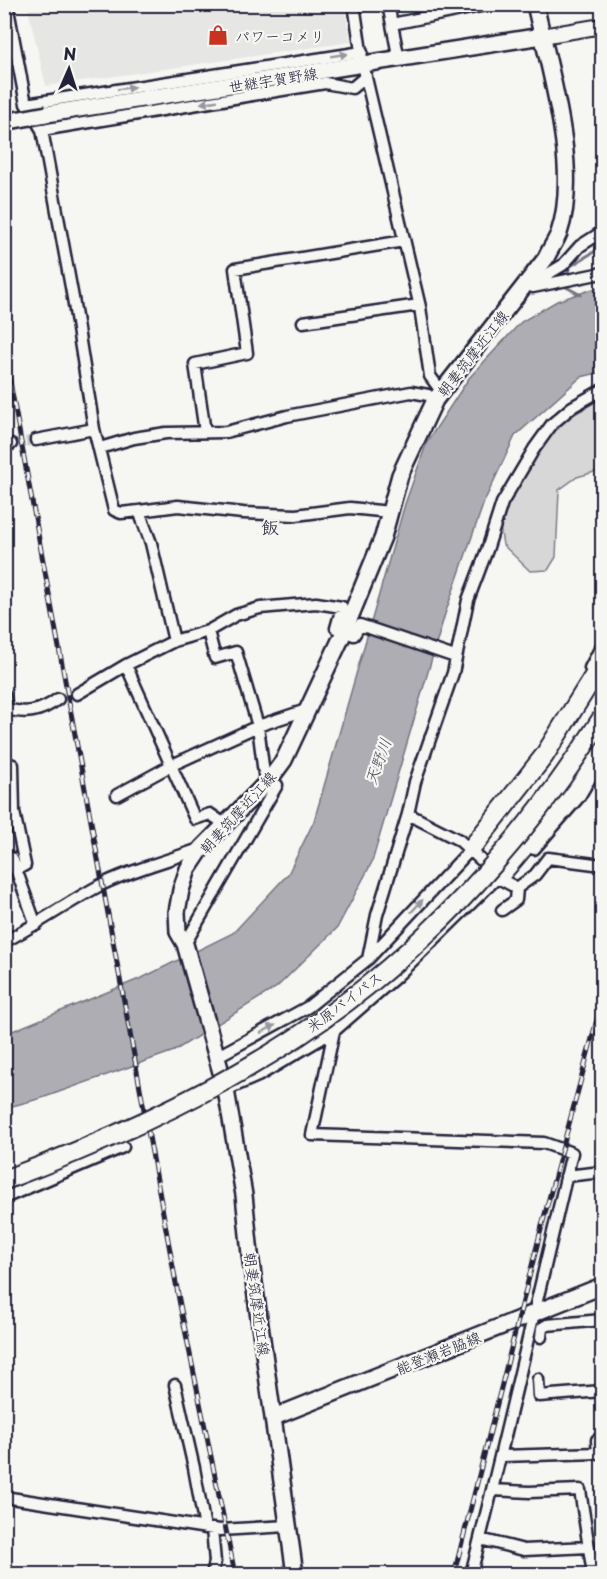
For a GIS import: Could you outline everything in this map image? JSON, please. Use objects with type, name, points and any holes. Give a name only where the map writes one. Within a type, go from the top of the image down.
[{"type":"highway","points":[[468,847],[509,802],[544,756],[603,663]]},
{"type":"highway","name":"米原バイパス","points":[[4,1180],[144,1121],[212,1086],[260,1060],[367,986],[420,940],[469,891],[514,840],[572,767],[603,718]]},
{"type":"highway","points":[[502,878],[603,740]]},
{"type":"main road","name":"朝妻筑摩近江線","points":[[295,1575],[250,1254],[244,1195],[226,1090],[186,949],[178,932],[177,912],[188,869],[202,848],[226,825],[284,759],[344,632],[383,537],[400,474],[438,395],[546,258],[559,232],[566,198],[567,172],[561,126],[535,4]]},
{"type":"main road","name":"世継宇賀野線","points":[[4,122],[542,36]]},
{"type":"main road","name":"能登瀬岩脇線","points":[[274,1417],[603,1286]]},
{"type":"street","points":[[7,4],[26,104],[42,130],[94,429],[114,510],[121,513],[139,512],[178,506],[296,515],[350,508],[390,512]]},
{"type":"street","points":[[100,448],[134,438],[166,433],[226,432],[287,416],[411,392],[438,395],[430,376],[419,305],[364,64],[354,4]]},
{"type":"street","points":[[388,4],[399,60]]},
{"type":"street","points":[[392,24],[440,9],[486,5]]},
{"type":"street","points":[[542,36],[603,26]]},
{"type":"street","points":[[26,104],[364,64]]},
{"type":"street","points":[[42,130],[325,83],[352,88],[359,84],[364,64]]},
{"type":"street","points":[[521,290],[563,265],[580,246],[603,232]]},
{"type":"street","points":[[206,432],[195,364],[246,353],[235,269],[404,241]]},
{"type":"street","points":[[521,290],[603,273]]},
{"type":"street","points":[[303,322],[419,305]]},
{"type":"street","points":[[368,959],[376,915],[408,814],[418,772],[453,673],[450,656],[502,503],[514,479],[552,424],[572,407],[603,390]]},
{"type":"street","points":[[36,440],[94,429]]},
{"type":"street","points":[[139,512],[151,543],[174,641]]},
{"type":"street","points":[[77,694],[126,665],[174,641],[208,631],[236,615],[260,608],[316,603],[342,607],[336,628],[344,632],[354,635],[360,625],[450,656]]},
{"type":"street","points":[[186,949],[277,785],[265,782],[258,726],[236,652],[215,658],[208,631]]},
{"type":"street","points":[[214,1050],[308,1007],[368,959],[468,847],[537,752],[603,645]]},
{"type":"street","points":[[126,665],[195,819],[210,814],[226,825]]},
{"type":"street","points":[[4,694],[7,711],[16,712],[44,709],[58,699]]},
{"type":"street","points":[[117,795],[172,765],[258,726],[309,709]]},
{"type":"street","points":[[226,1090],[258,1076],[334,1031],[398,976],[502,878],[579,797],[603,759]]},
{"type":"street","points":[[4,761],[13,765],[14,812],[25,865],[16,870]]},
{"type":"street","points":[[408,814],[468,847],[502,878],[517,888]]},
{"type":"street","points":[[4,942],[98,887],[154,864],[202,848]]},
{"type":"street","points":[[4,861],[12,858],[36,925]]},
{"type":"street","points":[[517,888],[534,876],[548,858],[603,865]]},
{"type":"street","points":[[502,910],[516,900],[517,888]]},
{"type":"street","points":[[334,1031],[312,1135],[544,1143],[572,1153],[502,1456],[471,1575]]},
{"type":"street","points":[[4,1198],[123,1147]]},
{"type":"street","points":[[566,1176],[603,1172]]},
{"type":"street","points":[[541,1337],[542,1328],[548,1325],[603,1320]]},
{"type":"street","points":[[538,1379],[539,1395],[603,1391]]},
{"type":"street","points":[[175,1385],[215,1562],[212,1575]]},
{"type":"street","points":[[502,1456],[598,1453],[597,1440],[603,1440]]},
{"type":"street","points":[[493,1490],[529,1492],[580,1490],[592,1575]]},
{"type":"street","points":[[4,1497],[220,1530],[288,1526]]},
{"type":"street","points":[[480,1539],[524,1550],[589,1547]]},
{"type":"shaded area","points":[[27,5],[344,5],[351,42],[46,86]]},
{"type":"shaded area","points":[[602,398],[602,470],[577,477],[559,490],[556,557],[548,570],[530,571],[503,545],[500,526],[506,503],[552,433],[568,418]]},
{"type":"water","name":"天野川","points":[[602,286],[602,372],[581,377],[515,436],[484,502],[445,614],[372,862],[337,928],[277,987],[174,1051],[42,1098],[5,1108],[5,1034],[144,977],[233,933],[288,874],[314,821],[405,504],[427,442],[469,378],[521,322],[557,301]]},
{"type":"waterway","points":[[568,277],[569,267],[602,247]]},
{"type":"waterway","points":[[567,284],[566,287],[581,295]]},
{"type":"tunnel","points":[[11,444],[36,440]]},
{"type":"tunnel","points":[[58,699],[77,694]]},
{"type":"railway","points":[[4,349],[180,1305],[235,1574]]},
{"type":"railway","points":[[454,1574],[547,1206],[602,1001]]},
{"type":"place","name":"パワーコメリ","points":[[218,35]]},
{"type":"district","name":"飯","points":[[270,526]]}]
